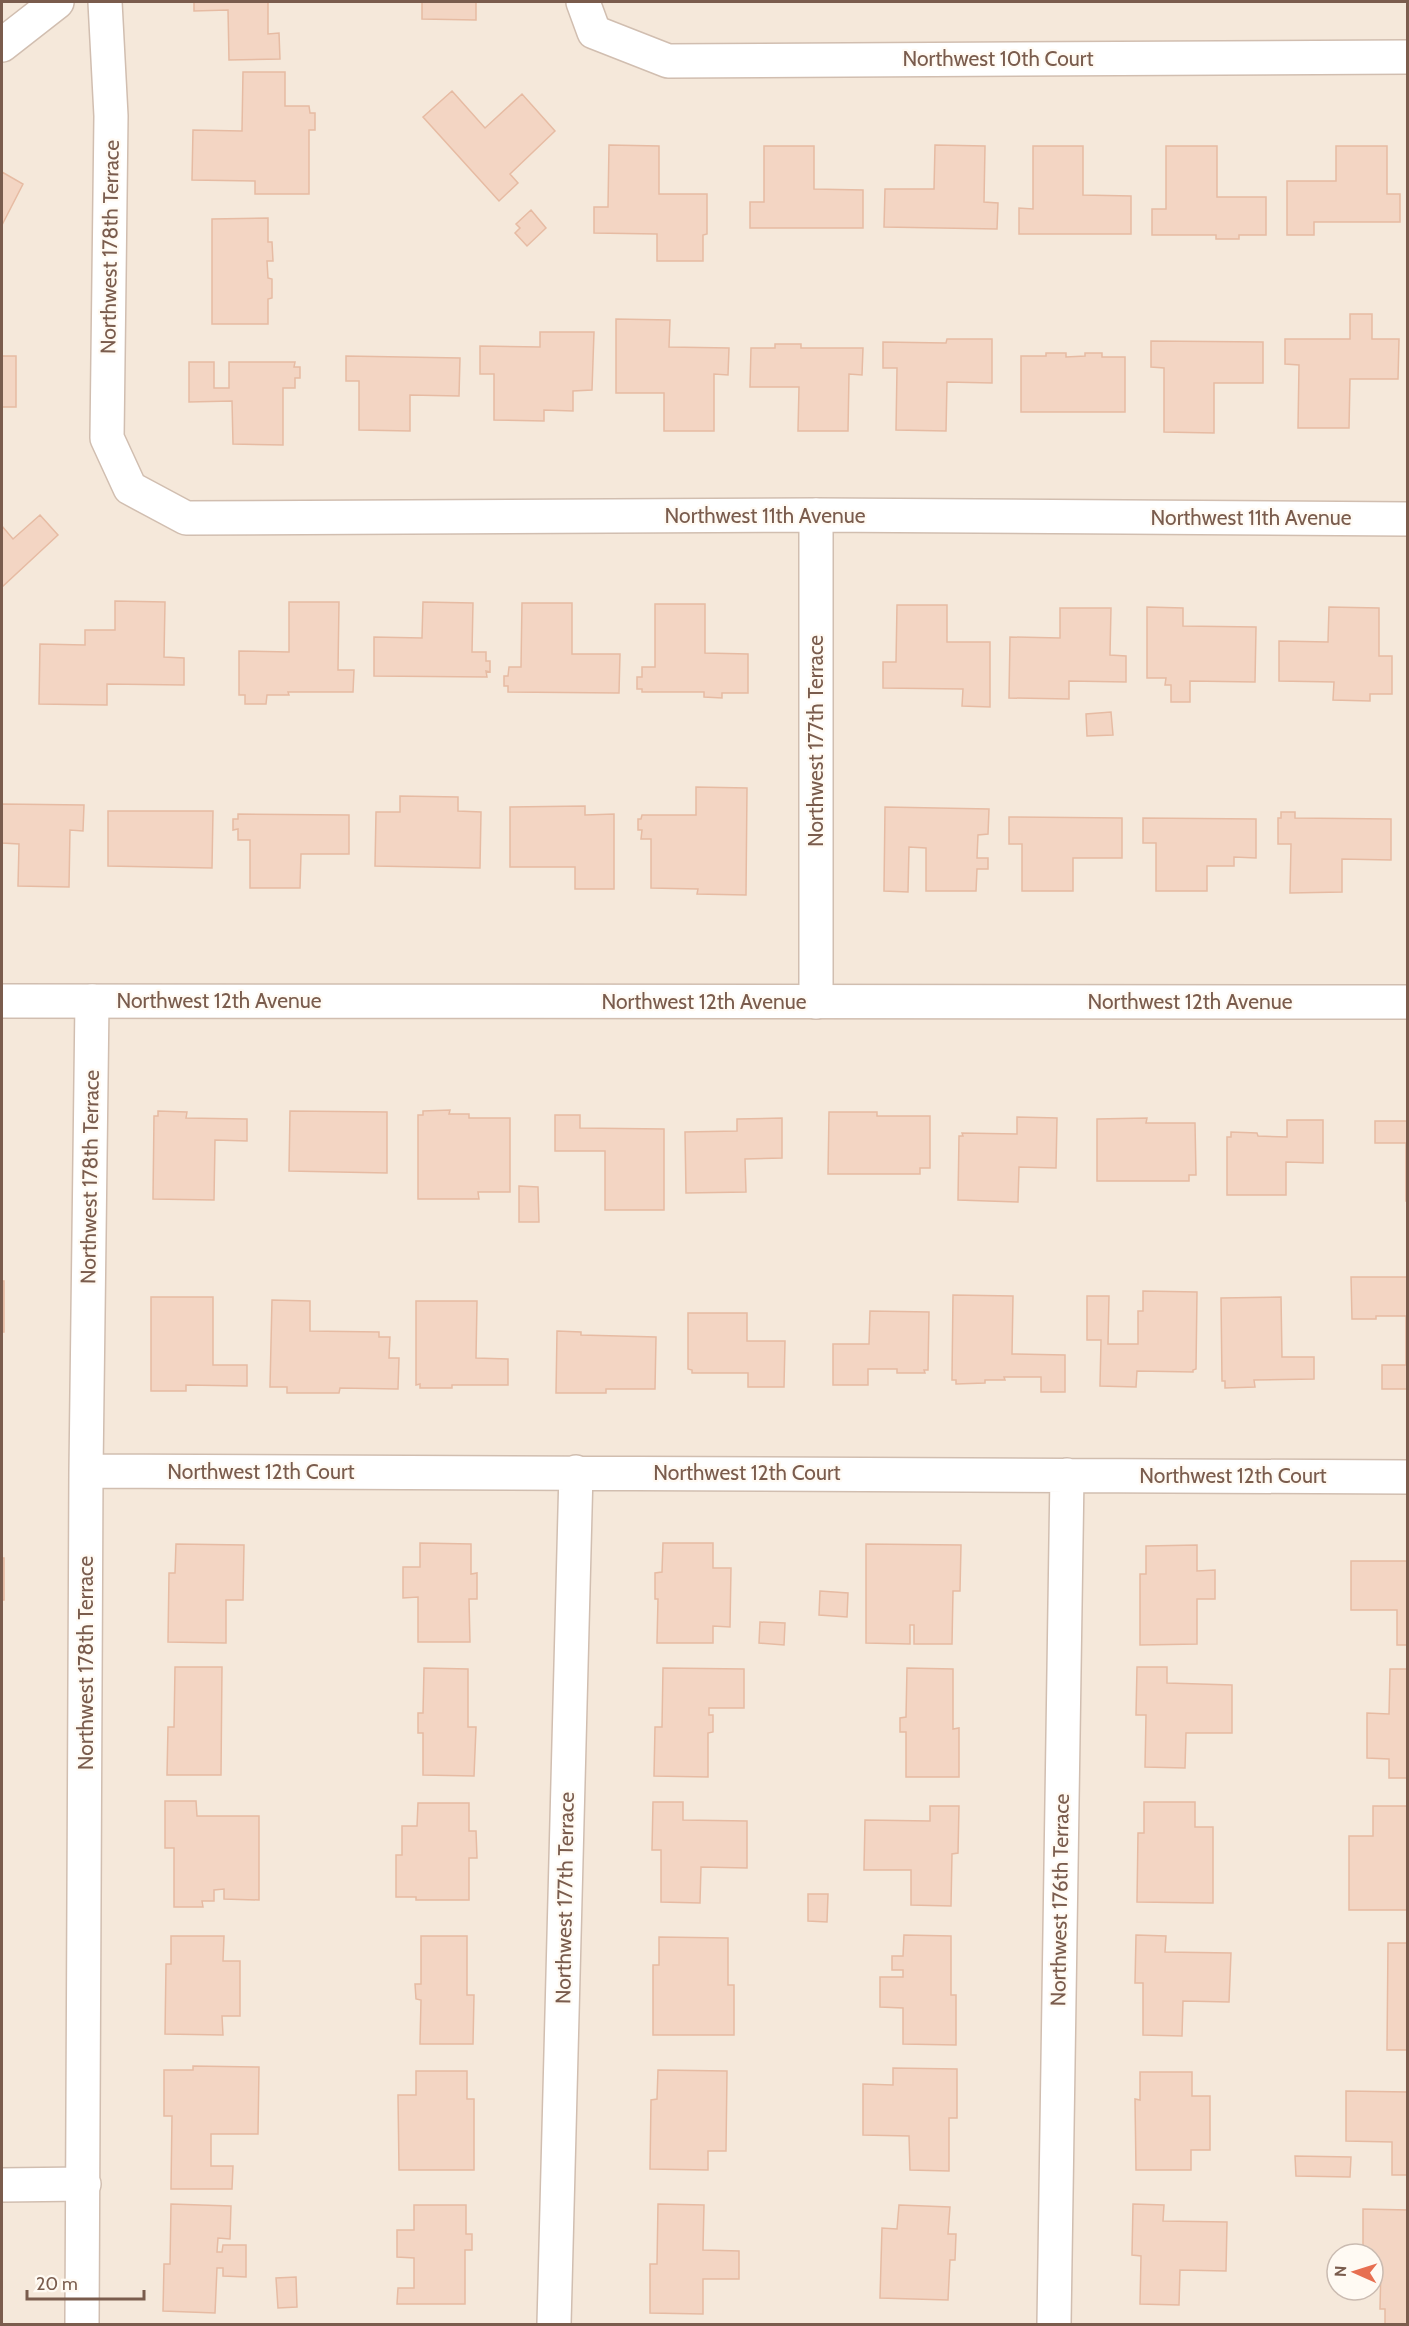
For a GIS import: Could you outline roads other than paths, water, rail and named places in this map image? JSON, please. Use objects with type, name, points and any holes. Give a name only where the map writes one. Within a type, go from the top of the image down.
[{"type":"street","points":[[2,45],[57,2]]},
{"type":"street","name":"Northwest 178th Terrace","points":[[105,2],[111,116],[107,438],[130,488]]},
{"type":"street","name":"Northwest 10th Court","points":[[583,2],[594,32],[668,61],[1407,57]]},
{"type":"street","name":"Northwest 11th Avenue","points":[[130,488],[186,518],[816,515],[1407,519]]},
{"type":"street","name":"Northwest 177th Terrace","points":[[816,515],[816,1002]]},
{"type":"street","name":"Northwest 12th Avenue","points":[[2,1001],[1407,1002]]},
{"type":"street","name":"Northwest 178th Terrace","points":[[82,2325],[92,1001]]},
{"type":"street","name":"Northwest 12th Court","points":[[87,1471],[1407,1477]]},
{"type":"street","name":"Northwest 177th Terrace","points":[[554,2325],[576,1472]]},
{"type":"street","name":"Northwest 176th Terrace","points":[[1054,2325],[1067,1475]]},
{"type":"street","points":[[2,2185],[84,2184]]}]
